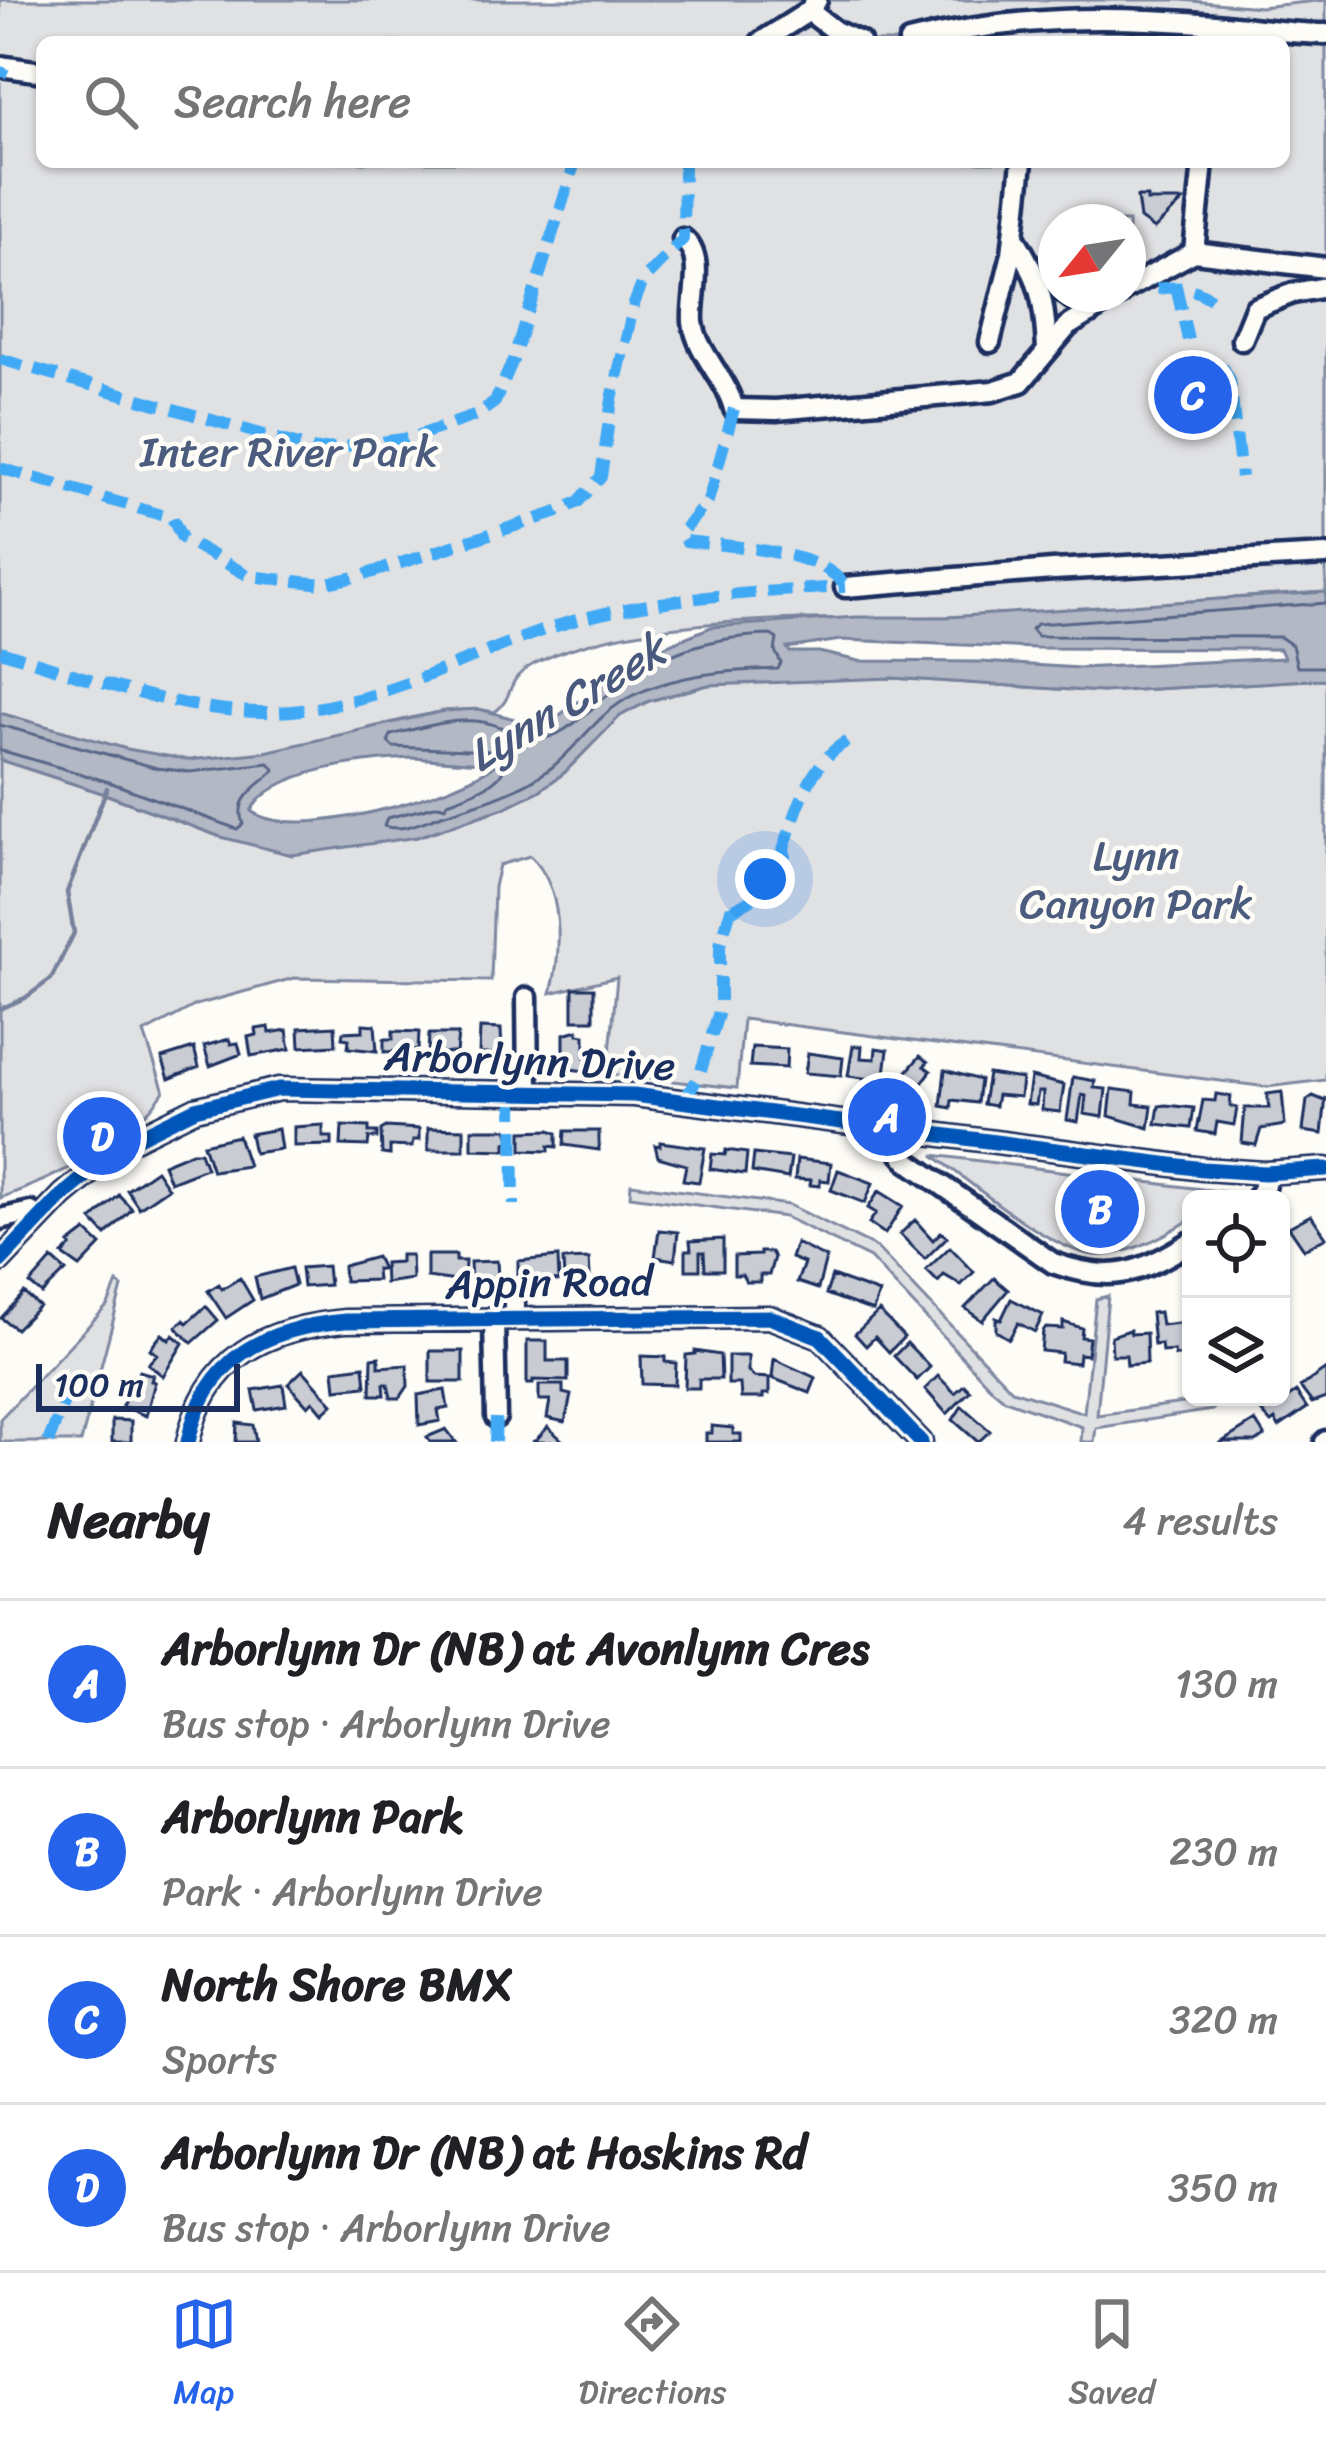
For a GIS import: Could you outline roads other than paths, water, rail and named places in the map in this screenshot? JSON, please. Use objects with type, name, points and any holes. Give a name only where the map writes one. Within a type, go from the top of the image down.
[{"type":"street","points":[[770,36],[813,6],[835,31],[846,36]]},
{"type":"street","points":[[932,36],[1050,18],[1213,33],[1326,34]]},
{"type":"street","points":[[1027,36],[1028,20]]},
{"type":"street","points":[[0,66],[36,71]]},
{"type":"street","points":[[990,342],[1015,237],[1021,168]]},
{"type":"street","points":[[1194,252],[1202,168]]},
{"type":"street","points":[[1015,237],[1035,269],[1045,303],[1047,351]]},
{"type":"street","points":[[683,239],[696,257],[693,324],[734,409],[776,410],[993,391],[1021,382],[1068,326],[1090,313]]},
{"type":"street","points":[[1146,279],[1194,252],[1326,268]]},
{"type":"street","points":[[1035,269],[1038,272]]},
{"type":"street","points":[[1242,340],[1255,308],[1292,293],[1326,287]]},
{"type":"street","points":[[845,587],[1326,555]]},
{"type":"street","points":[[527,998],[528,1093]]},
{"type":"street","name":"Arborlynn Drive","points":[[0,1261],[79,1180],[126,1143],[177,1116],[237,1096],[308,1088],[634,1095],[1203,1169],[1265,1173],[1326,1169]]},
{"type":"street","points":[[895,1128],[895,1146],[909,1162],[1053,1263],[1077,1271],[1121,1275],[1151,1266],[1182,1247]]},
{"type":"street","points":[[1262,1190],[1265,1173]]},
{"type":"street","points":[[0,1219],[32,1212],[40,1219]]},
{"type":"street","points":[[496,1417],[504,1320],[514,1294]]},
{"type":"street","name":"Appin Road","points":[[188,1442],[197,1411],[218,1375],[249,1348],[280,1331],[345,1321],[770,1317],[820,1337],[921,1442]]},
{"type":"water","points":[[1326,592],[1326,679],[1102,692],[892,678],[708,685],[649,701],[620,716],[564,773],[504,808],[417,837],[292,855],[221,837],[0,760],[0,713],[127,749],[189,760],[265,752],[444,711],[479,709],[543,727],[643,655],[711,627],[856,617],[947,617]],"holes":[[[841,640],[1035,648],[1280,649],[1284,658],[1079,668],[859,661],[787,648]],[[413,758],[496,764],[447,789],[375,812],[302,822],[272,820],[251,811],[263,796],[300,776],[348,764]]]},
{"type":"waterway","points":[[0,1009],[51,979],[74,933],[67,892],[107,788]]},
{"type":"place","name":"North Shore BMX","points":[[1193,395]]},
{"type":"place","name":"Arborlynn Dr (NB) at Avonlynn Cres","points":[[887,1117]]},
{"type":"place","name":"Arborlynn Dr (NB) at Hoskins Rd","points":[[102,1136]]},
{"type":"place","name":"Arborlynn Park","points":[[1100,1209]]},
{"type":"park label","name":"Inter River Park","points":[[289,451]]},
{"type":"park label","name":"Lynn Canyon Park","points":[[1136,879]]},
{"type":"water label","name":"Lynn Creek","points":[[566,702]]}]
